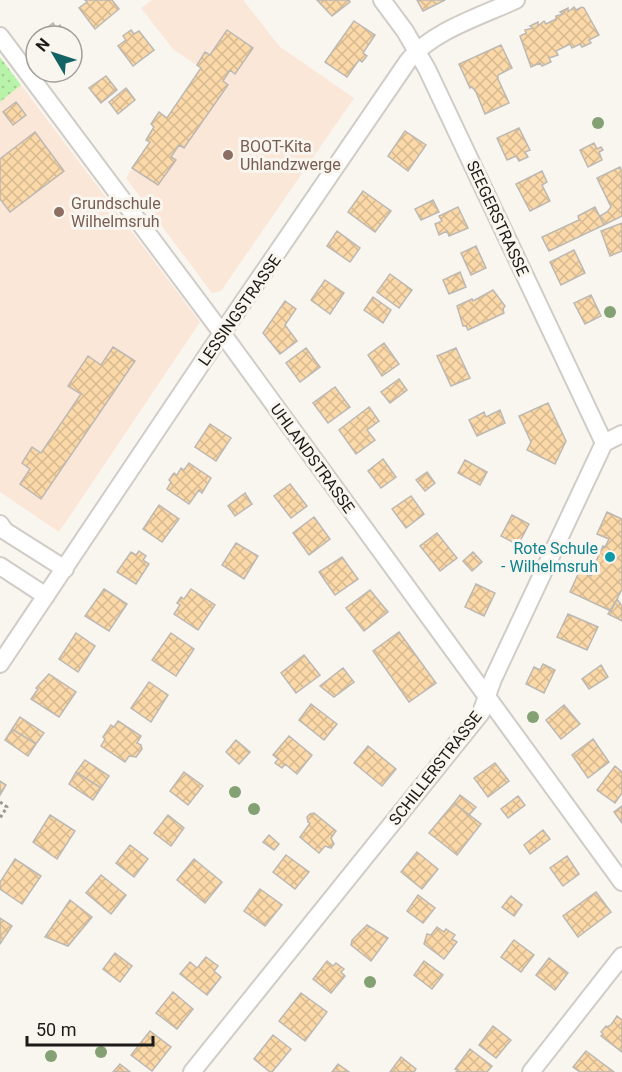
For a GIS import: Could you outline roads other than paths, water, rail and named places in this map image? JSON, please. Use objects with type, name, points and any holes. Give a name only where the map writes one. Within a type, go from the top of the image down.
[{"type":"street","name":"SEEGERSTRASSE","points":[[381,0],[417,51],[604,443]]},
{"type":"street","name":"LESSINGSTRASSE","points":[[0,664],[222,333],[417,51],[431,40],[516,0]]},
{"type":"street","name":"UHLANDSTRASSE","points":[[0,36],[222,333],[622,882]]},
{"type":"street","points":[[604,443],[622,434]]},
{"type":"street","name":"SCHILLERSTRASSE","points":[[192,1072],[481,713],[492,679],[604,443]]},
{"type":"street","points":[[0,524],[5,531],[65,569]]},
{"type":"street","points":[[0,566],[46,596]]},
{"type":"street","points":[[531,1072],[622,956]]},
{"type":"place","name":"BOOT-Kita Uhlandzwerge","points":[[228,155]]},
{"type":"place","name":"Grundschule Wilhelmsruh","points":[[59,212]]},
{"type":"place","name":"Rote Schule - Wilhelmsruh","points":[[610,557]]}]
